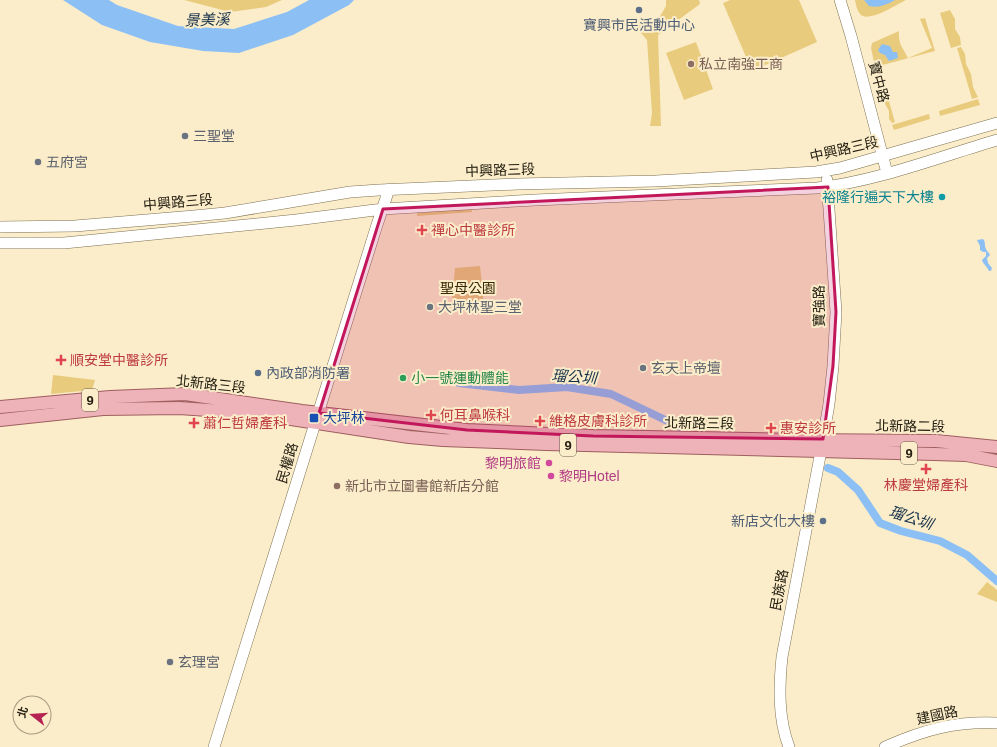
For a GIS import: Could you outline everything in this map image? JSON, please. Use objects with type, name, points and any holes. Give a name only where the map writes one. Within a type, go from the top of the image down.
[{"type":"main road","name":"北新路三段","points":[[1,407],[110,397],[179,394],[318,417]]},
{"type":"main road","name":"北新路三段","points":[[2,420],[103,409],[179,408],[318,417],[467,430],[593,436],[797,440],[822,445]]},
{"type":"main road","name":"北新路二段","points":[[822,445],[936,441],[997,447]]},
{"type":"main road","name":"北新路二段","points":[[822,445],[966,455],[997,461]]},
{"type":"street","name":"寶中路","points":[[840,0],[887,173]]},
{"type":"street","name":"中興路三段","points":[[0,226],[61,227],[217,214],[350,192],[389,189],[656,181],[798,174],[826,171],[997,123]]},
{"type":"street","name":"中興路三段","points":[[4,243],[64,244],[296,220],[383,209],[828,187],[887,173],[997,140]]},
{"type":"street","name":"寶強路","points":[[822,445],[834,366],[836,312],[826,171]]},
{"type":"street","name":"民權路","points":[[214,747],[389,189]]},
{"type":"street","points":[[4,243],[10,232],[53,231],[61,227]]},
{"type":"street","name":"民族路","points":[[789,747],[780,713],[780,676],[782,657],[822,445]]},
{"type":"street","name":"建國路","points":[[885,747],[911,736],[936,728],[958,724],[997,724]]},
{"type":"highlighted area","points":[[828,187],[836,312],[833,366],[823,439],[593,436],[467,430],[319,413],[383,209]]},
{"type":"green space","points":[[184,0],[282,0],[266,7],[230,12]]},
{"type":"green space","points":[[666,0],[699,0],[700,4],[658,35],[661,126],[650,126],[652,113],[647,40],[636,27],[646,17],[651,20],[659,18],[666,6]]},
{"type":"green space","points":[[730,0],[799,0],[817,42],[752,71],[723,3]]},
{"type":"green space","points":[[855,0],[906,0],[877,15],[865,17],[859,12]]},
{"type":"green space","points":[[950,10],[955,19],[955,29],[960,37],[961,45],[951,48],[940,13]]},
{"type":"green space","points":[[925,18],[935,51],[875,67],[871,48],[872,43],[899,31],[900,43],[908,58],[932,48],[920,19]]},
{"type":"green space","points":[[696,42],[713,89],[684,100],[666,53]]},
{"type":"green space","points":[[961,47],[965,54],[966,64],[971,74],[973,87],[978,97],[972,99],[957,48]]},
{"type":"green space","points":[[880,71],[895,122],[892,123],[889,119],[889,111],[884,102],[884,92],[879,83],[878,72]]},
{"type":"green space","points":[[978,99],[980,105],[940,116],[939,111]]},
{"type":"green space","points":[[929,114],[930,119],[894,130],[892,125]]},
{"type":"green space","points":[[472,209],[472,212],[417,216],[417,213]]},
{"type":"green space","name":"聖母公園","points":[[480,266],[484,305],[481,311],[452,302],[455,268]]},
{"type":"green space","points":[[53,375],[95,380],[92,390],[51,394]]},
{"type":"green space","points":[[987,582],[997,590],[997,602],[977,594]]},
{"type":"water","points":[[63,0],[109,0],[117,5],[178,26],[234,29],[287,12],[309,0],[354,0],[349,5],[293,35],[239,53],[203,51],[150,42],[102,25]]},
{"type":"water","points":[[864,0],[895,0],[885,5],[876,7],[869,6]]},
{"type":"water","points":[[882,44],[890,46],[893,52],[897,52],[898,58],[889,61],[885,55],[880,53],[878,50]]},
{"type":"water","points":[[983,239],[986,250],[990,255],[987,258],[988,263],[992,268],[991,271],[989,271],[982,260],[986,256],[986,252],[980,250],[977,240]]},
{"type":"waterway","name":"瑠公圳","points":[[459,383],[519,390],[567,387],[611,394],[680,427]]},
{"type":"waterway","name":"瑠公圳","points":[[828,468],[838,472],[858,490],[880,523],[901,531],[940,541],[967,555],[997,581]]},
{"type":"place","name":"寶興市民活動中心","points":[[639,10]]},
{"type":"place","name":"私立南強工商","points":[[691,64]]},
{"type":"place","name":"三聖堂","points":[[185,136]]},
{"type":"place","name":"五府宮","points":[[38,162]]},
{"type":"place","name":"裕隆行遍天下大樓","points":[[942,197]]},
{"type":"place","name":"禪心中醫診所","points":[[422,230]]},
{"type":"place","name":"大坪林聖三堂","points":[[430,307]]},
{"type":"place","name":"順安堂中醫診所","points":[[61,360]]},
{"type":"place","name":"玄天上帝壇","points":[[643,368]]},
{"type":"place","name":"內政部消防署","points":[[258,373]]},
{"type":"place","name":"小一號運動體能","points":[[403,378]]},
{"type":"place","name":"何耳鼻喉科","points":[[431,415]]},
{"type":"place","name":"大坪林","points":[[314,418]]},
{"type":"place","name":"維格皮膚科診所","points":[[540,421]]},
{"type":"place","name":"蕭仁哲婦產科","points":[[194,423]]},
{"type":"place","name":"惠安診所","points":[[771,428]]},
{"type":"place","name":"黎明旅館","points":[[549,463]]},
{"type":"place","name":"林慶堂婦產科","points":[[926,469]]},
{"type":"place","name":"黎明Hotel","points":[[551,476]]},
{"type":"place","name":"新北市立圖書館新店分館","points":[[337,486]]},
{"type":"place","name":"新店文化大樓","points":[[823,521]]},
{"type":"place","name":"玄理宮","points":[[170,662]]},
{"type":"water label","name":"景美溪","points":[[207,20]]}]
